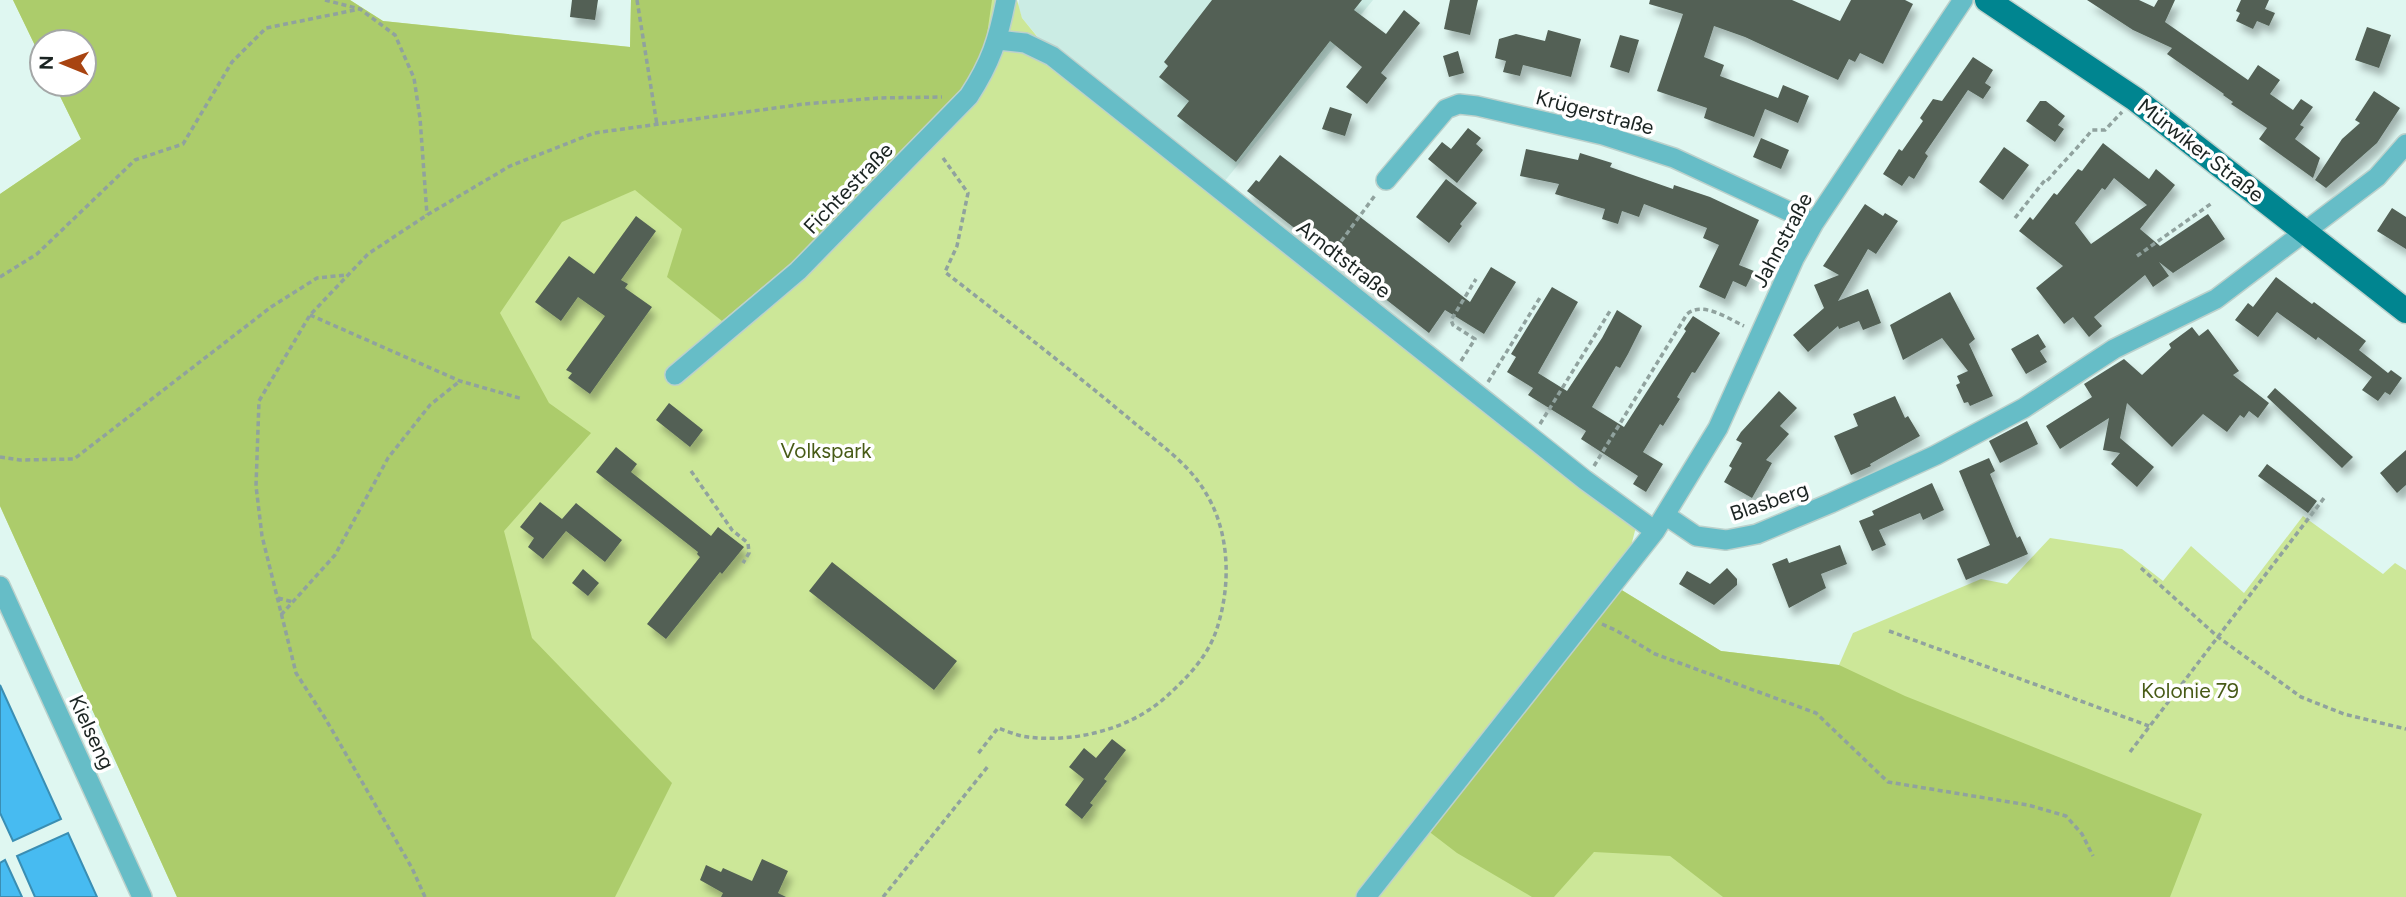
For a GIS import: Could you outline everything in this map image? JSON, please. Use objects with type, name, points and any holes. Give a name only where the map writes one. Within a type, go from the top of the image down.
[{"type":"main road","name":"Mürwiker Straße","points":[[1987,0],[2135,99],[2406,311]]},
{"type":"street","name":"Fichtestraße","points":[[675,375],[799,271],[969,96],[986,69],[998,40],[1006,0]]},
{"type":"street","name":"Jahnstraße","points":[[1660,523],[1718,428],[1794,258],[1814,223],[1964,0]]},
{"type":"street","name":"Arndtstraße","points":[[998,40],[1026,43],[1052,56],[1585,480],[1660,523]]},
{"type":"street","name":"Krügerstraße","points":[[1386,180],[1446,109],[1459,104],[1603,135],[1674,158],[1814,223]]},
{"type":"street","name":"Blasberg","points":[[1660,523],[1696,536],[1726,540],[1757,534],[1831,503],[1969,437],[2024,408],[2115,349],[2216,299],[2376,177],[2406,144]]},
{"type":"street","points":[[1366,897],[1660,523]]},
{"type":"street","name":"Kielseng","points":[[0,586],[142,897]]},
{"type":"path","points":[[325,0],[360,9],[395,35],[414,78],[420,118],[427,215]]},
{"type":"path","points":[[637,0],[657,125]]},
{"type":"path","points":[[0,277],[37,254],[135,160],[183,144],[232,62],[266,28],[360,9]]},
{"type":"path","points":[[425,897],[412,868],[296,673],[262,536],[256,486],[259,401],[310,314],[368,254],[427,215],[510,166],[594,133],[804,104],[878,98],[969,96]]},
{"type":"path","points":[[2015,218],[2045,180],[2047,181],[2092,130],[2105,130],[2135,99]]},
{"type":"path","points":[[943,158],[968,193],[957,246],[945,272],[1080,378],[1189,469],[1208,495],[1222,530],[1227,570],[1215,635],[1195,668],[1165,698],[1132,719],[1099,732],[1063,738],[1026,737],[998,728],[977,755]]},
{"type":"path","points":[[1321,270],[1386,180]]},
{"type":"path","points":[[2137,256],[2212,203]]},
{"type":"path","points":[[0,457],[20,460],[74,459],[271,307],[317,278],[348,275]]},
{"type":"path","points":[[1452,374],[1475,340],[1452,325],[1451,320],[1476,279]]},
{"type":"path","points":[[1479,396],[1541,296]]},
{"type":"path","points":[[1585,480],[1687,314],[1692,310],[1704,308],[1760,333]]},
{"type":"path","points":[[1532,437],[1610,311]]},
{"type":"path","points":[[310,314],[460,381],[523,399]]},
{"type":"path","points":[[281,615],[335,555],[388,458],[430,405],[460,381]]},
{"type":"path","points":[[691,471],[732,530],[748,543],[749,553],[743,563]]},
{"type":"path","points":[[2130,752],[2324,498]]},
{"type":"path","points":[[2141,568],[2218,637],[2301,697],[2318,706],[2406,729]]},
{"type":"path","points":[[277,598],[293,602]]},
{"type":"path","points":[[1587,618],[1617,631],[1656,654],[1816,713],[1888,782],[2028,805],[2066,816],[2081,834],[2093,856]]},
{"type":"path","points":[[1889,631],[2149,726]]},
{"type":"path","points":[[883,897],[989,765]]},
{"type":"shaded area","points":[[1019,0],[1373,0],[1219,188],[1053,55],[1022,18]]},
{"type":"green space","name":"Volkspark","points":[[13,0],[350,0],[383,21],[630,47],[631,0],[1017,0],[1022,18],[1053,56],[1638,519],[1620,589],[1721,651],[1839,665],[1853,633],[1981,579],[2007,584],[2050,538],[2122,549],[2163,581],[2191,546],[2244,593],[2303,516],[2383,574],[2395,563],[2406,570],[2406,897],[177,897],[0,506],[0,194],[81,139],[61,98],[98,98],[98,28],[28,28],[28,31]]},
{"type":"green space","points":[[13,0],[350,0],[383,21],[630,47],[631,0],[992,0],[985,48],[955,101],[814,244],[722,321],[667,277],[682,229],[635,190],[562,222],[500,313],[549,403],[591,433],[504,531],[532,638],[672,783],[615,897],[177,897],[0,506],[0,194],[81,139],[61,98],[98,98],[98,28],[28,28],[28,31]]},
{"type":"green space","points":[[1620,589],[1721,651],[1839,665],[1905,696],[2202,814],[2170,897],[1723,897],[1670,856],[1594,852],[1554,897],[1532,897],[1457,853],[1427,830]]},
{"type":"water","points":[[0,685],[61,819],[13,841],[0,813]]},
{"type":"water","points":[[68,833],[97,897],[35,897],[17,856]]},
{"type":"water","points":[[5,860],[22,897],[0,897],[0,863]]},
{"type":"building","points":[[572,0],[598,0],[595,20],[570,17]]},
{"type":"building","points":[[1212,0],[1362,0],[1354,10],[1386,34],[1404,10],[1420,23],[1381,73],[1387,78],[1367,104],[1346,87],[1362,67],[1330,41],[1236,162],[1177,116],[1189,101],[1159,77],[1168,66],[1164,62]]},
{"type":"building","points":[[1450,0],[1478,0],[1470,35],[1444,29]]},
{"type":"building","points":[[1650,0],[1792,0],[1840,21],[1851,0],[1905,0],[1913,4],[1883,64],[1860,53],[1855,62],[1849,59],[1838,80],[1745,37],[1714,26],[1704,57],[1724,65],[1720,76],[1778,98],[1783,85],[1809,96],[1798,123],[1765,109],[1754,137],[1704,118],[1707,108],[1657,91],[1683,14],[1649,4]]},
{"type":"building","points":[[2087,0],[2139,0],[2154,7],[2158,0],[2175,0],[2165,22],[2248,80],[2258,65],[2280,80],[2270,94],[2293,110],[2301,99],[2313,107],[2300,125],[2304,127],[2295,139],[2320,158],[2313,178],[2259,139],[2267,128],[2231,104],[2233,102],[2224,94],[2167,54],[2172,48],[2133,30]]},
{"type":"building","points":[[2241,0],[2269,0],[2265,9],[2275,13],[2269,26],[2257,21],[2253,29],[2236,21],[2240,13],[2236,11]]},
{"type":"building","points":[[2367,27],[2391,35],[2379,68],[2355,60]]},
{"type":"building","points":[[1548,30],[1581,39],[1571,77],[1523,65],[1520,76],[1503,72],[1506,61],[1495,58],[1499,39],[1516,34],[1545,41]]},
{"type":"building","points":[[1620,35],[1639,40],[1629,73],[1610,67]]},
{"type":"building","points":[[1458,51],[1464,73],[1449,77],[1443,56]]},
{"type":"building","points":[[1973,57],[1993,70],[1985,83],[1991,87],[1983,99],[1968,90],[1925,153],[1928,156],[1914,179],[1909,176],[1902,186],[1883,174],[1899,149],[1902,151],[1923,121],[1920,118],[1933,99],[1942,101]]},
{"type":"building","points":[[2374,91],[2400,108],[2377,143],[2326,188],[2315,180],[2342,139],[2360,123],[2355,120]]},
{"type":"building","points":[[2040,101],[2046,101],[2065,116],[2058,125],[2064,129],[2055,142],[2026,121]]},
{"type":"building","points":[[1330,107],[1352,114],[1345,136],[1322,129]]},
{"type":"building","points":[[1468,128],[1481,138],[1476,144],[1483,150],[1457,183],[1428,159],[1442,142],[1451,149]]},
{"type":"building","points":[[1761,138],[1789,150],[1781,169],[1753,157]]},
{"type":"building","points":[[2103,143],[2149,179],[2156,169],[2175,185],[2140,229],[2160,246],[2208,214],[2225,239],[2173,273],[2159,262],[2169,276],[2153,287],[2145,275],[2094,317],[2102,326],[2089,337],[2073,317],[2064,324],[2036,288],[2063,266],[2019,231],[2030,217],[2033,220],[2054,193],[2057,195],[2078,169],[2082,171]],"holes":[[[2114,178],[2147,205],[2091,244],[2075,223],[2102,188],[2105,190]]]},
{"type":"building","points":[[2004,147],[2029,165],[2003,200],[1979,182]]},
{"type":"building","points":[[1526,149],[1578,160],[1580,153],[1612,163],[1610,167],[1673,189],[1674,185],[1710,197],[1759,220],[1739,265],[1754,271],[1746,287],[1733,281],[1725,299],[1699,287],[1719,245],[1703,238],[1707,228],[1644,204],[1639,217],[1622,211],[1618,224],[1602,219],[1605,209],[1555,194],[1559,184],[1520,176]]},
{"type":"building","points":[[1280,155],[1470,302],[1491,267],[1516,282],[1484,334],[1445,310],[1429,333],[1247,191],[1256,180],[1259,182]]},
{"type":"building","points":[[1446,179],[1477,203],[1449,243],[1416,217]]},
{"type":"building","points":[[1865,204],[1883,216],[1885,213],[1898,221],[1876,254],[1868,249],[1838,301],[1868,289],[1881,323],[1863,330],[1859,321],[1839,329],[1838,326],[1808,352],[1793,335],[1824,308],[1814,285],[1839,275],[1823,266]]},
{"type":"building","points":[[2392,208],[2406,217],[2406,249],[2377,231]]},
{"type":"building","points":[[636,216],[656,231],[621,280],[628,284],[625,288],[652,307],[590,394],[568,378],[572,373],[566,370],[605,316],[578,297],[561,321],[535,302],[569,256],[594,274]]},
{"type":"building","points":[[2276,277],[2366,341],[2359,350],[2388,373],[2391,370],[2402,378],[2390,395],[2385,392],[2378,401],[2362,390],[2372,377],[2318,337],[2316,340],[2277,312],[2258,337],[2235,320],[2248,303],[2253,307]]},
{"type":"building","points":[[1552,287],[1578,302],[1538,373],[1567,391],[1617,310],[1642,326],[1620,368],[1616,366],[1592,407],[1624,427],[1693,316],[1720,333],[1695,373],[1692,372],[1677,397],[1680,399],[1663,426],[1660,424],[1643,452],[1663,464],[1646,492],[1633,484],[1638,476],[1581,439],[1586,431],[1528,395],[1533,388],[1507,372],[1516,357],[1511,354]]},
{"type":"building","points":[[1950,292],[1975,339],[1969,344],[1993,396],[1970,406],[1968,402],[1964,403],[1956,385],[1960,383],[1957,376],[1968,371],[1942,338],[1903,360],[1890,325]]},
{"type":"building","points":[[2192,327],[2199,336],[2208,329],[2239,371],[2233,375],[2269,403],[2258,418],[2249,411],[2244,418],[2240,415],[2227,432],[2203,414],[2172,447],[2127,403],[2120,438],[2154,467],[2137,487],[2111,464],[2120,453],[2103,450],[2109,418],[2060,449],[2046,426],[2092,397],[2084,384],[2124,359],[2142,375],[2171,348],[2169,344]]},
{"type":"building","points":[[2038,334],[2046,347],[2040,351],[2047,362],[2026,374],[2011,349]]},
{"type":"building","points":[[2275,388],[2353,457],[2342,468],[2267,397]]},
{"type":"building","points":[[1779,391],[1797,408],[1780,426],[1789,434],[1766,460],[1772,463],[1752,498],[1724,482],[1732,468],[1729,466],[1742,443],[1736,440]]},
{"type":"building","points":[[1895,396],[1905,418],[1908,416],[1920,436],[1851,475],[1834,436],[1858,426],[1853,414]]},
{"type":"building","points":[[669,403],[703,430],[690,447],[656,420]]},
{"type":"building","points":[[2027,421],[2038,444],[2000,463],[1989,441]]},
{"type":"building","points":[[616,447],[637,464],[631,472],[711,536],[718,527],[744,547],[722,574],[720,572],[666,639],[647,624],[700,557],[698,552],[596,472]]},
{"type":"building","points":[[2406,450],[2406,485],[2397,493],[2380,473]]},
{"type":"building","points":[[1989,458],[1995,471],[1990,474],[2017,538],[2020,536],[2028,554],[1966,580],[1957,559],[1990,545],[1959,471]]},
{"type":"building","points":[[2267,464],[2317,501],[2308,513],[2258,476]]},
{"type":"building","points":[[1932,483],[1944,510],[1923,520],[1920,513],[1879,530],[1886,545],[1872,551],[1859,521],[1874,515],[1872,511]]},
{"type":"building","points":[[540,502],[562,519],[576,503],[622,540],[605,562],[566,531],[543,559],[528,547],[534,538],[520,527]]},
{"type":"building","points":[[1840,545],[1847,564],[1821,574],[1826,588],[1789,608],[1772,564],[1787,558],[1789,563]]},
{"type":"building","points":[[832,562],[957,661],[934,690],[809,591]]},
{"type":"building","points":[[1727,568],[1737,579],[1737,585],[1714,605],[1679,584],[1687,571],[1710,584]]},
{"type":"building","points":[[583,569],[599,583],[588,596],[572,583]]},
{"type":"building","points":[[1112,739],[1126,750],[1104,779],[1107,781],[1090,803],[1093,805],[1082,819],[1065,805],[1084,779],[1069,767],[1084,748],[1096,758]]},
{"type":"building","points":[[762,859],[788,871],[778,893],[786,897],[721,897],[723,893],[700,880],[706,865],[721,872],[723,868],[752,881]]},
{"type":"park label","name":"Kolonie 79","points":[[2190,690]]}]
